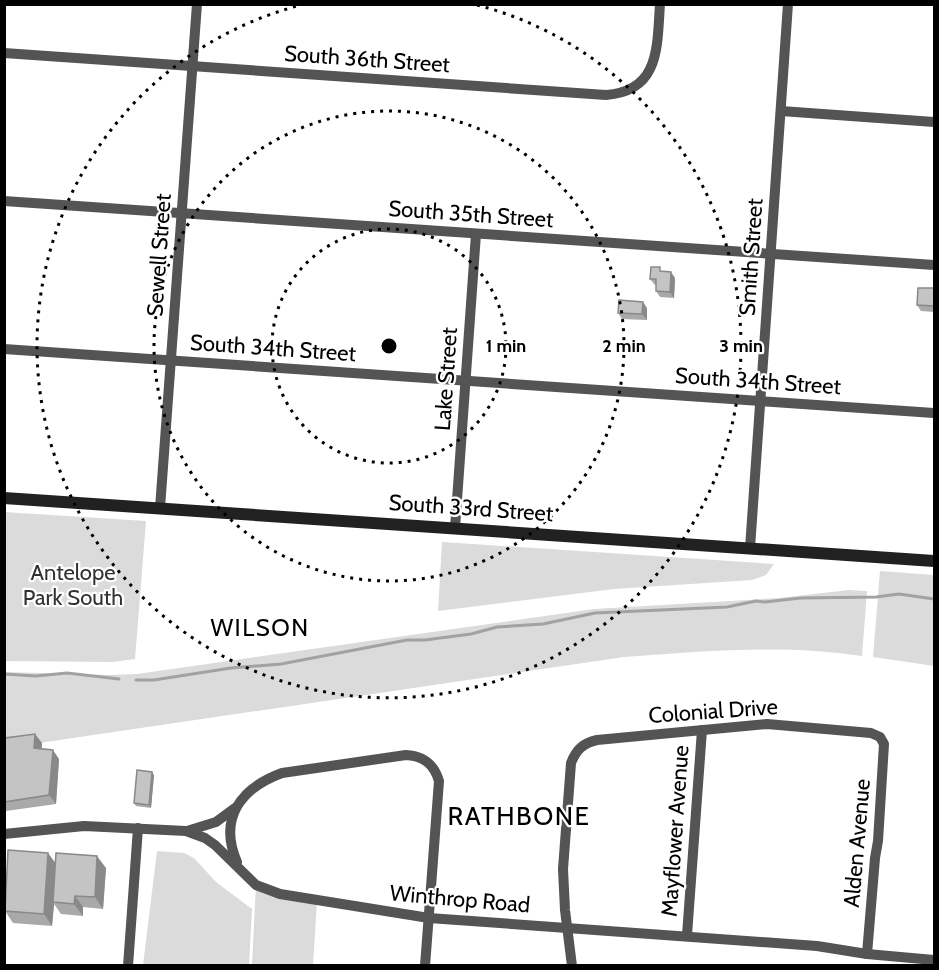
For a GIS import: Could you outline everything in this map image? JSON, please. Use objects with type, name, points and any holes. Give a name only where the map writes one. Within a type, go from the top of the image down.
[{"type":"main road","name":"South 33rd Street","points":[[4,498],[934,561]]},
{"type":"street","name":"Sewell Street","points":[[160,508],[197,4]]},
{"type":"street","name":"South 36th Street","points":[[4,53],[618,94],[644,80],[651,70],[656,52],[660,4]]},
{"type":"street","name":"Smith Street","points":[[750,548],[788,4]]},
{"type":"street","points":[[781,111],[934,122]]},
{"type":"street","name":"South 35th Street","points":[[4,201],[934,265]]},
{"type":"street","name":"Lake Street","points":[[454,528],[476,234]]},
{"type":"street","name":"South 34th Street","points":[[4,349],[934,413]]},
{"type":"street","name":"Colonial Drive","points":[[567,927],[563,869],[571,763],[577,751],[585,744],[597,740],[767,724],[860,731],[880,736]]},
{"type":"street","name":"Mayflower Avenue","points":[[687,935],[702,730]]},
{"type":"street","name":"Alden Avenue","points":[[867,954],[884,755],[884,744],[880,736]]},
{"type":"street","points":[[186,831],[216,822],[237,806],[250,789],[282,773],[406,755],[415,755],[426,760],[436,772],[439,781],[425,966]]},
{"type":"street","points":[[237,806],[230,834],[232,849],[241,870]]},
{"type":"street","name":"Winthrop Road","points":[[4,834],[73,826],[186,831],[210,841],[256,885],[280,894],[429,918],[687,935],[817,946],[867,954],[934,960]]},
{"type":"street","points":[[128,966],[138,828]]},
{"type":"street","points":[[567,927],[572,966]]},
{"type":"green space","name":"Antelope Park South","points":[[4,512],[146,521],[135,659],[112,662],[5,661]]},
{"type":"green space","points":[[442,542],[774,564],[766,575],[752,580],[614,589],[438,611]]},
{"type":"green space","points":[[880,571],[934,575],[934,666],[873,657]]},
{"type":"green space","name":"Antelope Park South","points":[[849,590],[867,591],[862,656],[773,649],[624,657],[5,748],[5,672],[137,674],[594,609],[779,598]]},
{"type":"green space","points":[[157,851],[184,853],[194,858],[216,882],[252,909],[249,965],[143,965]]},
{"type":"green space","points":[[256,885],[317,901],[313,965],[252,964]]},
{"type":"building","points":[[651,267],[660,267],[660,271],[671,272],[670,292],[656,291],[656,279],[650,279]]},
{"type":"building","points":[[918,288],[934,288],[934,306],[917,305]]},
{"type":"building","points":[[619,300],[643,302],[642,314],[618,313]]},
{"type":"building","points":[[35,734],[34,748],[53,750],[49,795],[4,802],[5,738]]},
{"type":"building","points":[[137,770],[152,772],[149,805],[134,803]]},
{"type":"building","points":[[8,850],[48,853],[44,914],[5,911]]},
{"type":"building","points":[[56,853],[97,856],[95,897],[75,896],[74,904],[53,902]]},
{"type":"waterway","points":[[136,680],[154,680],[231,668],[281,664],[407,640],[471,634],[497,627],[543,624],[595,613],[727,607],[756,601],[801,598],[876,597],[899,594],[934,599]]},
{"type":"waterway","points":[[4,674],[36,676],[67,673],[119,679]]},
{"type":"district","name":"WILSON","points":[[260,627]]},
{"type":"district","name":"RATHBONE","points":[[519,816]]}]
